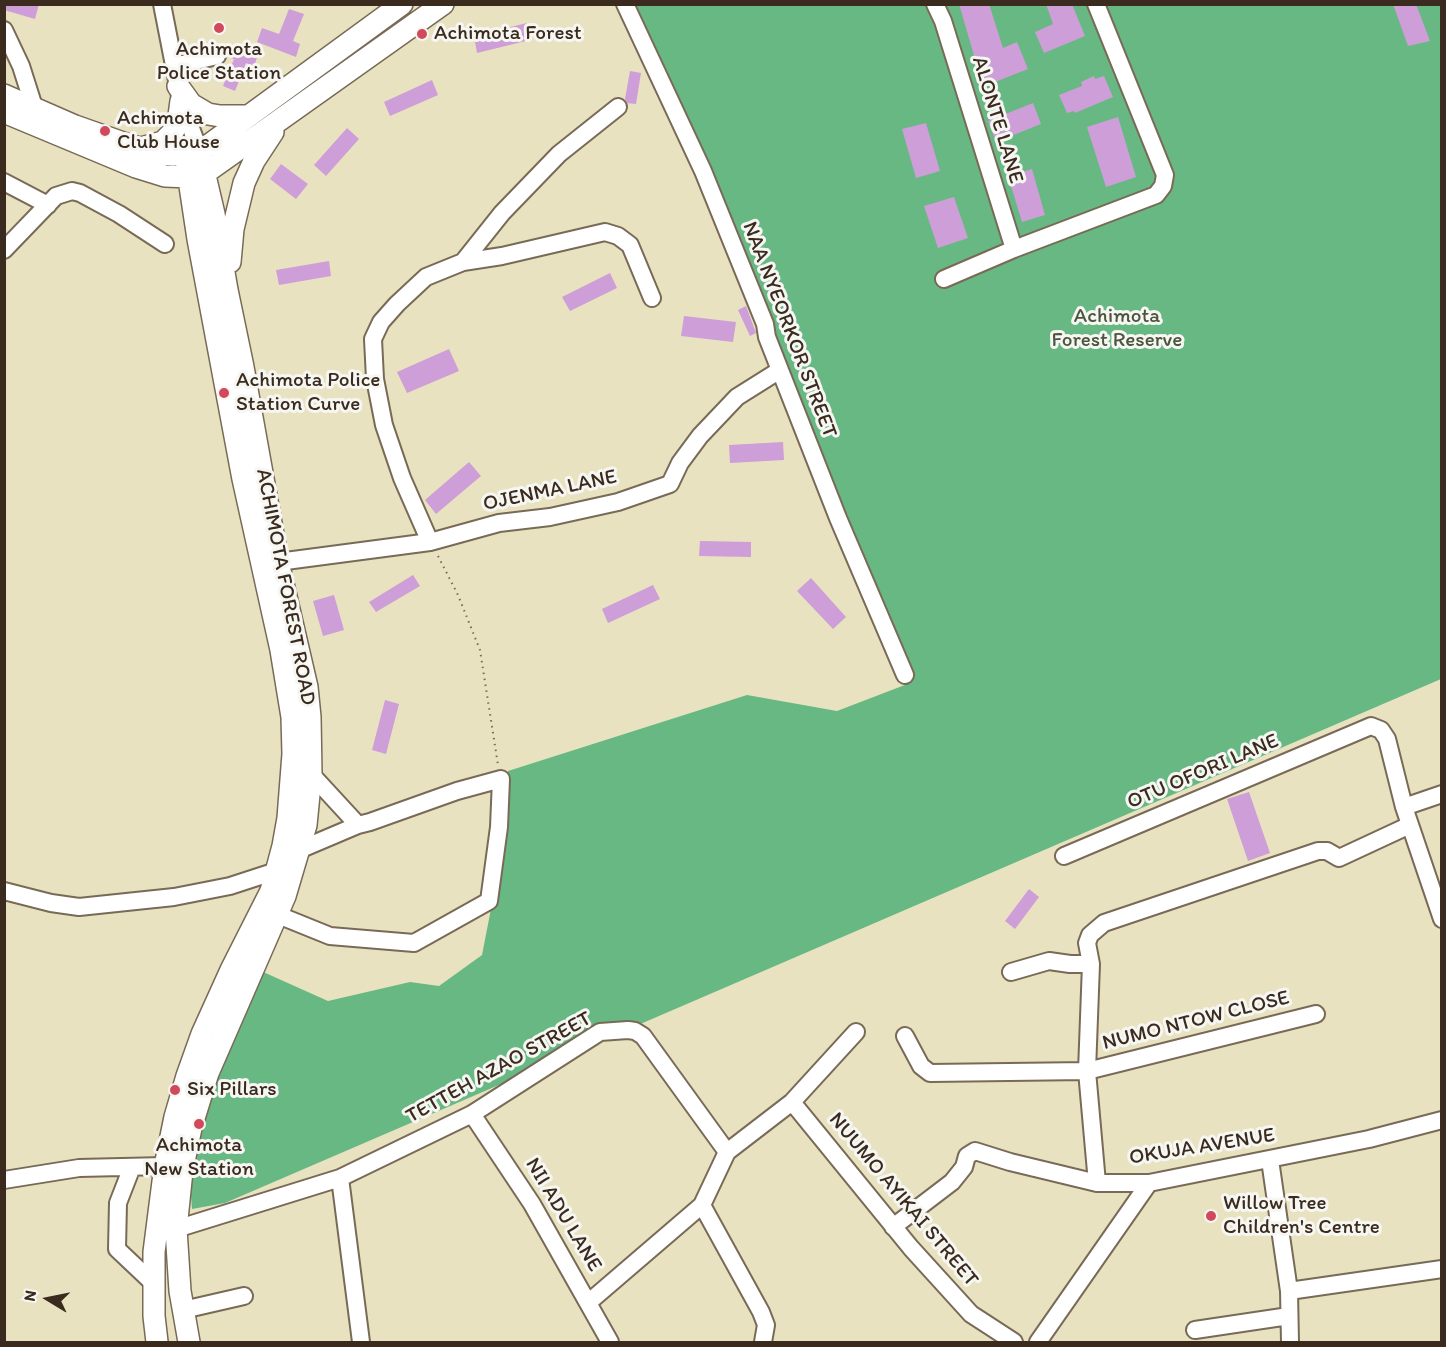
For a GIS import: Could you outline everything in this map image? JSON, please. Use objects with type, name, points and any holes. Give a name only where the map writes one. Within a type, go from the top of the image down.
[{"type":"main road","points":[[138,158],[159,154],[174,155],[209,144],[402,4]]},
{"type":"main road","points":[[5,101],[34,107],[75,126],[138,158],[165,176],[198,175],[443,4]]},
{"type":"main road","points":[[178,84],[191,104],[208,114],[248,116]]},
{"type":"main road","points":[[138,158],[163,142],[178,123],[178,84]]},
{"type":"main road","points":[[5,101],[138,158],[182,198],[190,211],[198,239]]},
{"type":"main road","points":[[226,290],[233,229],[244,183],[254,161],[285,116]]},
{"type":"main road","name":"ACHIMOTA FOREST ROAD","points":[[189,1342],[183,1310],[176,1229],[184,1160],[207,1073],[278,915],[306,825],[311,774],[307,687],[278,562],[243,367],[192,151]]},
{"type":"main road","name":"ACHIMOTA FOREST ROAD","points":[[157,1342],[154,1316],[154,1252],[165,1166],[187,1076],[202,1034],[231,970],[264,907],[276,871],[283,846],[293,754],[292,717],[281,650],[243,478],[198,239],[198,175]]},
{"type":"street","points":[[162,4],[192,151]]},
{"type":"street","name":"NAA NYEORKOR STREET","points":[[625,4],[703,171],[765,324],[767,337],[838,518],[905,675]]},
{"type":"street","name":"ALONTE LANE","points":[[935,4],[943,21],[1014,249]]},
{"type":"street","points":[[944,279],[1014,249],[1156,195],[1163,186],[1165,175],[1096,4]]},
{"type":"street","points":[[4,30],[21,66],[34,107]]},
{"type":"street","points":[[178,84],[217,56]]},
{"type":"street","points":[[463,262],[502,213],[559,154],[618,107]]},
{"type":"street","points":[[4,182],[48,205]]},
{"type":"street","points":[[4,250],[56,196],[65,192],[80,193],[119,214],[165,244]]},
{"type":"street","points":[[430,542],[402,478],[384,425],[375,379],[373,339],[386,316],[426,277],[463,262],[502,256],[605,232],[618,236],[630,245],[652,298]]},
{"type":"street","name":"OJENMA LANE","points":[[278,562],[430,542],[499,523],[550,517],[618,502],[670,484],[680,463],[700,436],[737,397],[780,370]]},
{"type":"street","name":"OTU OFORI LANE","points":[[1064,856],[1371,726],[1381,730],[1387,739],[1404,807]]},
{"type":"street","points":[[311,774],[358,825]]},
{"type":"street","points":[[278,915],[330,936],[414,943],[489,901],[499,826],[501,779],[457,791],[358,825],[299,850]]},
{"type":"street","points":[[1442,794],[1404,807],[1442,919]]},
{"type":"street","points":[[1097,1183],[1087,1071],[1091,964],[1087,943],[1090,935],[1104,923],[1318,851],[1327,851],[1339,858],[1410,825]]},
{"type":"street","points":[[4,891],[51,903],[88,907],[174,897],[230,886],[276,871]]},
{"type":"street","points":[[1011,972],[1049,961],[1091,964]]},
{"type":"street","name":"NUMO NTOW CLOSE","points":[[905,1036],[921,1066],[930,1073],[1087,1071],[1316,1014]]},
{"type":"street","name":"TETTEH AZAO STREET","points":[[176,1229],[340,1178],[472,1114],[594,1035],[613,1031],[635,1031],[643,1036],[727,1152]]},
{"type":"street","points":[[589,1302],[702,1205],[727,1152],[792,1102],[856,1032]]},
{"type":"street","name":"NUUMO AYIKAI STREET","points":[[792,1102],[893,1227],[971,1314],[1014,1342]]},
{"type":"street","name":"NII ADU LANE","points":[[472,1114],[532,1204],[610,1342]]},
{"type":"street","name":"OKUJA AVENUE","points":[[893,1227],[952,1182],[964,1167],[968,1156],[975,1151],[1097,1183],[1149,1183],[1369,1139],[1442,1120]]},
{"type":"street","points":[[1270,1160],[1289,1291],[1290,1342]]},
{"type":"street","points":[[4,1180],[79,1168],[165,1166]]},
{"type":"street","points":[[132,1167],[118,1203],[117,1249],[154,1284]]},
{"type":"street","points":[[340,1178],[361,1342]]},
{"type":"street","points":[[1038,1342],[1149,1183]]},
{"type":"street","points":[[702,1205],[761,1312],[766,1326],[764,1342]]},
{"type":"street","points":[[1289,1291],[1442,1269]]},
{"type":"street","points":[[183,1310],[244,1296]]},
{"type":"street","points":[[1196,1330],[1289,1316]]},
{"type":"path","points":[[430,542],[458,595],[480,650],[501,779]]},
{"type":"green space","name":"Achimota Forest Reserve","points":[[633,5],[1441,5],[1441,679],[225,1203],[192,1209],[189,1170],[203,1106],[261,971],[328,1001],[410,982],[439,986],[482,955],[497,878],[508,771],[747,695],[837,711],[910,683]]},
{"type":"building","points":[[4,4],[39,4],[35,19],[4,10]]},
{"type":"building","points":[[959,4],[989,4],[1003,48],[1017,42],[1028,69],[985,86]]},
{"type":"building","points":[[1046,4],[1072,4],[1085,36],[1044,53],[1035,32],[1053,24]]},
{"type":"building","points":[[1393,4],[1416,4],[1430,41],[1408,46]]},
{"type":"building","points":[[289,9],[304,14],[293,41],[300,44],[296,57],[257,42],[262,28],[279,34]]},
{"type":"building","points":[[527,23],[530,40],[477,53],[474,36]]},
{"type":"building","points":[[229,44],[258,55],[254,66],[246,63],[235,91],[223,86],[234,59],[227,57]]},
{"type":"building","points":[[630,71],[641,73],[636,104],[627,103],[625,99]]},
{"type":"building","points":[[1094,76],[1095,79],[1104,76],[1113,97],[1075,113],[1074,111],[1067,113],[1059,95],[1082,86],[1081,82]]},
{"type":"building","points":[[432,80],[438,95],[390,116],[384,102]]},
{"type":"building","points":[[1033,103],[1041,124],[996,142],[988,121]]},
{"type":"building","points":[[1118,117],[1136,177],[1106,187],[1087,127]]},
{"type":"building","points":[[926,123],[940,171],[916,178],[902,129]]},
{"type":"building","points":[[347,128],[359,139],[326,176],[314,165]]},
{"type":"building","points":[[281,164],[308,184],[296,199],[270,179]]},
{"type":"building","points":[[1032,169],[1045,215],[1022,222],[1008,176]]},
{"type":"building","points":[[954,197],[968,238],[938,248],[924,206]]},
{"type":"building","points":[[329,261],[331,276],[279,285],[276,270]]},
{"type":"building","points":[[610,273],[617,288],[570,311],[562,297]]},
{"type":"building","points":[[746,306],[756,333],[750,336],[738,310]]},
{"type":"building","points":[[684,316],[736,322],[733,342],[681,336]]},
{"type":"building","points":[[449,349],[459,371],[407,393],[397,372]]},
{"type":"building","points":[[783,442],[784,460],[730,463],[729,445]]},
{"type":"building","points":[[469,462],[481,476],[436,514],[425,500]]},
{"type":"building","points":[[700,541],[751,542],[751,557],[699,556]]},
{"type":"building","points":[[413,575],[420,586],[376,612],[369,602]]},
{"type":"building","points":[[811,578],[846,617],[833,629],[797,591]]},
{"type":"building","points":[[653,585],[660,599],[608,623],[602,609]]},
{"type":"building","points":[[334,595],[344,630],[323,636],[313,601]]},
{"type":"building","points":[[385,700],[399,704],[386,754],[372,750]]},
{"type":"building","points":[[1249,792],[1270,853],[1248,861],[1227,799]]},
{"type":"building","points":[[1029,889],[1039,897],[1015,929],[1005,921]]},
{"type":"place","name":"Achimota Police Station","points":[[219,28]]},
{"type":"place","name":"Achimota Forest","points":[[422,34]]},
{"type":"place","name":"Achimota Club House","points":[[105,131]]},
{"type":"place","name":"Achimota Police Station Curve","points":[[224,393]]},
{"type":"place","name":"Six Pillars","points":[[175,1090]]},
{"type":"place","name":"Achimota New Station","points":[[199,1124]]},
{"type":"place","name":"Willow Tree Children's Centre","points":[[1211,1216]]}]
